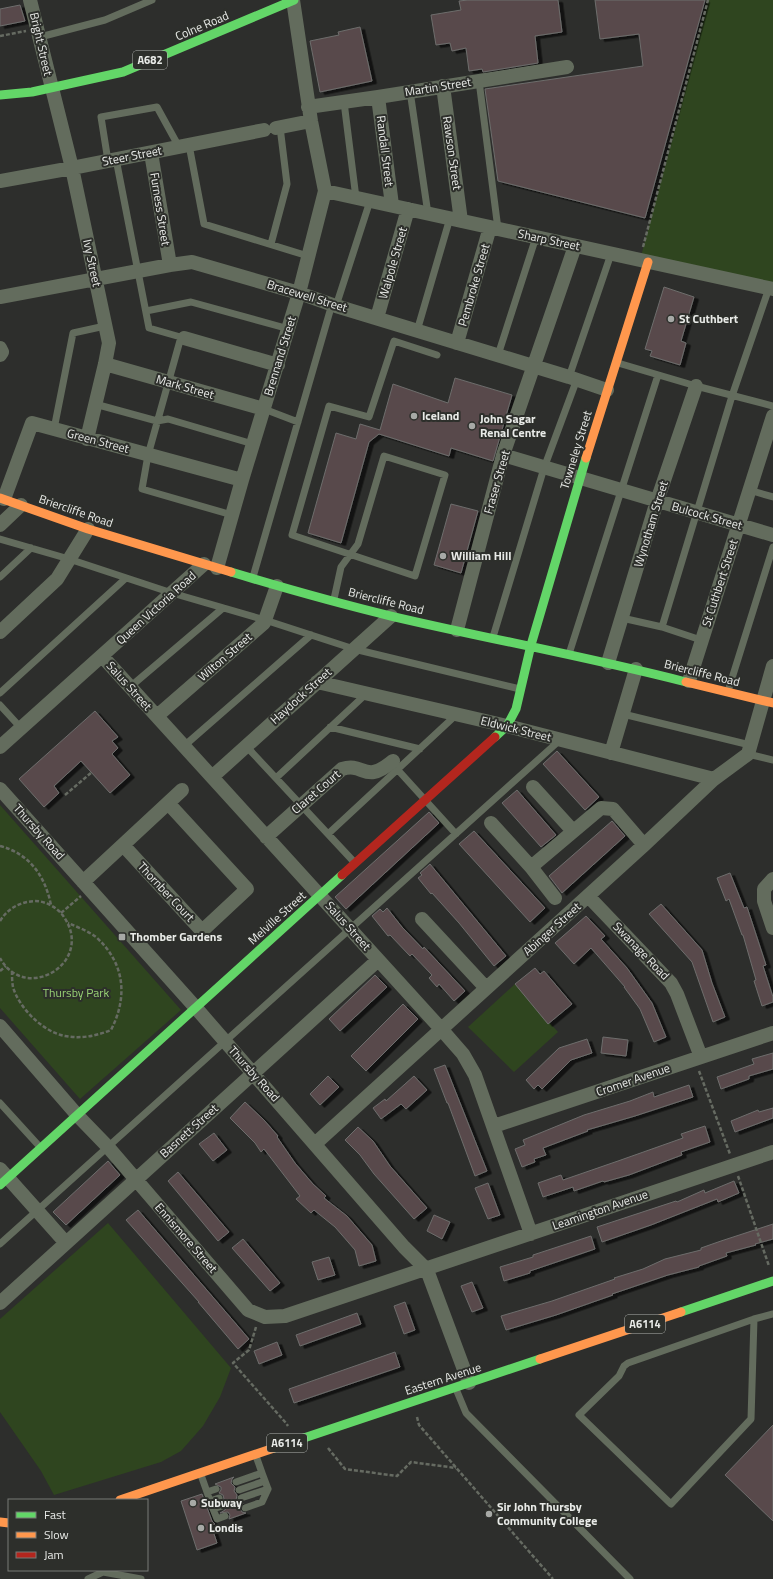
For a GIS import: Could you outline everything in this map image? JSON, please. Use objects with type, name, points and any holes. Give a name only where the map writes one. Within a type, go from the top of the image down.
[{"type":"main road","name":"Colne Road","points":[[0,95],[32,92],[123,72],[294,0]]},
{"type":"main road","name":"Towneley Street","points":[[531,646],[580,478],[616,362],[644,261]]},
{"type":"main road","name":"Briercliffe Road","points":[[2,499],[88,529],[277,586],[391,616],[636,669],[768,701]]},
{"type":"main road","name":"Melville Street","points":[[3,1177],[41,1149],[78,1116],[507,726],[516,709],[522,689],[531,646]]},
{"type":"main road","name":"Eastern Avenue","points":[[123,1499],[773,1281]]},
{"type":"street","name":"Bright Street","points":[[30,0],[51,88]]},
{"type":"street","name":"Brennand Street","points":[[211,566],[232,515],[289,329],[325,191],[308,107],[294,0]]},
{"type":"street","name":"Martin Street","points":[[308,107],[567,67]]},
{"type":"street","name":"Rawson Street","points":[[443,86],[456,220]]},
{"type":"street","name":"Ivy Street","points":[[51,88],[72,168],[108,343],[105,364],[87,439]]},
{"type":"street","name":"Randall Street","points":[[378,97],[392,205]]},
{"type":"street","name":"Steer Street","points":[[0,181],[311,121]]},
{"type":"street","name":"Furness Street","points":[[151,153],[170,265]]},
{"type":"street","name":"Sharp Street","points":[[325,191],[771,289]]},
{"type":"street","name":"Walpole Street","points":[[377,318],[408,209]]},
{"type":"street","name":"Pembroke Street","points":[[457,342],[494,228]]},
{"type":"street","name":"Fraser Street","points":[[456,630],[503,455],[575,246]]},
{"type":"street","name":"Bracewell Street","points":[[0,297],[192,262],[299,293],[417,331],[573,378],[607,390]]},
{"type":"street","points":[[182,337],[278,365]]},
{"type":"street","name":"Mark Street","points":[[105,364],[264,409]]},
{"type":"street","name":"Wynotham Street","points":[[608,663],[657,501],[696,386]]},
{"type":"street","name":"St Cuthbert Street","points":[[689,681],[749,490],[769,440],[773,416]]},
{"type":"street","name":"Green Street","points":[[2,499],[32,423],[242,480]]},
{"type":"street","name":"Bulcock Street","points":[[503,455],[773,535]]},
{"type":"street","points":[[0,525],[21,505]]},
{"type":"street","points":[[0,632],[57,579],[88,529]]},
{"type":"street","name":"Queen Victoria Road","points":[[0,747],[172,593],[211,566]]},
{"type":"street","name":"Wilton Street","points":[[157,716],[264,623],[277,586]]},
{"type":"street","name":"Haydock Street","points":[[212,777],[391,616]]},
{"type":"street","name":"Salus Street","points":[[102,656],[463,1054],[475,1075],[531,1234]]},
{"type":"street","points":[[749,749],[768,701],[773,666]]},
{"type":"street","points":[[611,753],[624,714],[636,669]]},
{"type":"street","name":"Eldwick Street","points":[[317,682],[507,726],[714,779]]},
{"type":"street","name":"Abinger Street","points":[[316,1144],[644,845],[714,779],[749,749]]},
{"type":"street","name":"Claret Court","points":[[266,836],[342,769],[352,768],[368,774],[395,765]]},
{"type":"street","points":[[532,787],[572,831]]},
{"type":"street","name":"Thursby Road","points":[[0,789],[316,1144],[404,1247],[427,1270],[469,1383]]},
{"type":"street","points":[[86,886],[123,845],[182,790]]},
{"type":"street","name":"Thornber Court","points":[[123,845],[202,931],[247,889],[168,803]]},
{"type":"street","points":[[531,867],[601,808],[613,809],[644,845]]},
{"type":"street","points":[[491,823],[531,867],[555,898]]},
{"type":"street","points":[[773,879],[764,889],[764,901],[773,928]]},
{"type":"street","name":"Swanage Road","points":[[588,896],[671,983],[677,994],[698,1058]]},
{"type":"street","points":[[422,919],[486,988]]},
{"type":"street","name":"Basnett Street","points":[[0,1303],[378,960]]},
{"type":"street","name":"Ennismore Street","points":[[0,1026],[78,1116],[108,1147],[248,1310],[265,1317],[285,1316],[427,1270]]},
{"type":"street","name":"Cromer Avenue","points":[[494,1126],[773,1033]]},
{"type":"street","name":"Leamington Avenue","points":[[427,1270],[773,1152]]},
{"type":"street","points":[[3,1177],[66,1243]]},
{"type":"lane","points":[[39,33],[104,20],[152,0]]},
{"type":"lane","points":[[479,80],[494,228]]},
{"type":"lane","points":[[410,91],[428,214]]},
{"type":"lane","points":[[253,579],[298,422],[334,305],[363,199],[344,102]]},
{"type":"lane","points":[[232,515],[142,489],[148,455],[182,337],[149,328],[101,117],[157,107],[184,146],[204,224],[308,256]]},
{"type":"lane","points":[[271,244],[287,184],[273,128]]},
{"type":"lane","points":[[417,331],[456,220]]},
{"type":"lane","points":[[498,355],[536,237]]},
{"type":"lane","points":[[493,637],[544,468],[612,254]]},
{"type":"lane","points":[[662,628],[732,396],[771,289]]},
{"type":"lane","points":[[146,311],[191,302],[289,329]]},
{"type":"lane","points":[[54,429],[73,333],[105,326]]},
{"type":"lane","points":[[334,601],[341,567],[351,554],[358,544],[384,456],[445,475],[415,576],[351,554],[292,535],[329,406],[369,417],[394,342],[438,355]]},
{"type":"lane","points":[[616,362],[696,386],[773,406]]},
{"type":"lane","points":[[569,654],[658,375]]},
{"type":"lane","points":[[95,404],[158,421],[168,419],[253,444]]},
{"type":"lane","points":[[264,409],[298,422]]},
{"type":"lane","points":[[749,490],[773,497]]},
{"type":"lane","points":[[0,539],[69,559],[172,593],[265,620],[354,649],[522,689]]},
{"type":"lane","points":[[728,691],[773,547]]},
{"type":"lane","points":[[0,577],[31,548]]},
{"type":"lane","points":[[0,693],[126,578]]},
{"type":"lane","points":[[130,687],[223,608]]},
{"type":"lane","points":[[622,618],[701,640]]},
{"type":"lane","points":[[184,746],[311,635]]},
{"type":"lane","points":[[276,778],[366,694]]},
{"type":"lane","points":[[0,705],[21,728]]},
{"type":"lane","points":[[624,714],[749,749],[773,760]]},
{"type":"lane","points":[[328,834],[395,765],[420,748],[456,715]]},
{"type":"lane","points":[[330,728],[420,748]]},
{"type":"lane","points":[[0,1244],[561,740]]},
{"type":"lane","points":[[246,746],[356,863]]},
{"type":"lane","points":[[395,765],[456,834]]},
{"type":"lane","points":[[0,1102],[41,1149]]},
{"type":"lane","points":[[754,1319],[751,1419],[671,1504],[579,1415],[619,1376],[624,1366],[628,1363],[754,1319],[773,1314]]},
{"type":"lane","points":[[455,1388],[466,1413],[630,1579]]},
{"type":"lane","points":[[245,1508],[262,1502],[268,1488],[256,1454]]},
{"type":"lane","points":[[200,1473],[217,1519],[225,1516]]},
{"type":"lane","points":[[236,1482],[262,1473]]},
{"type":"lane","points":[[239,1490],[265,1481]]},
{"type":"lane","points":[[242,1498],[268,1488]]},
{"type":"lane","points":[[207,1492],[216,1489]]},
{"type":"lane","points":[[210,1501],[219,1498]]},
{"type":"lane","points":[[213,1509],[222,1506]]},
{"type":"lane","points":[[88,1579],[103,1572],[141,1579]]},
{"type":"path","points":[[644,261],[708,0]]},
{"type":"path","points":[[0,36],[39,33]]},
{"type":"path","points":[[65,796],[92,772]]},
{"type":"path","points":[[0,846],[20,855],[32,864],[41,875],[48,889],[51,905]]},
{"type":"path","points":[[61,913],[86,886]]},
{"type":"path","points":[[0,921],[4,914],[14,906],[26,902],[39,901],[51,905],[61,913],[68,923],[72,935],[71,948],[67,959],[58,969],[48,976],[36,978],[23,977],[12,971],[0,958]]},
{"type":"path","points":[[12,971],[13,986],[20,1002],[28,1014],[52,1031],[64,1036],[91,1037],[111,1030],[117,1019],[121,1004],[122,987],[113,958],[95,936],[68,923]]},
{"type":"path","points":[[0,971],[6,966]]},
{"type":"path","points":[[698,1058],[771,1271]]},
{"type":"path","points":[[261,1315],[249,1350],[233,1363],[286,1423],[294,1441]]},
{"type":"path","points":[[416,1414],[419,1425],[553,1579]]},
{"type":"path","points":[[325,1444],[345,1469],[397,1476],[411,1462],[457,1468]]},
{"type":"green space","points":[[708,0],[773,0],[773,289],[640,260]]},
{"type":"green space","name":"Thursby Park","points":[[0,805],[181,1010],[80,1099],[0,1008]]},
{"type":"green space","points":[[515,984],[558,1032],[514,1072],[468,1027]]},
{"type":"green space","points":[[108,1223],[231,1368],[220,1397],[203,1426],[181,1451],[161,1462],[54,1495],[41,1471],[0,1412],[0,1319]]},
{"type":"building","points":[[558,0],[562,32],[535,36],[538,63],[483,72],[482,69],[469,71],[466,48],[452,51],[450,43],[436,45],[431,15],[461,10],[459,1]]},
{"type":"building","points":[[595,0],[705,0],[645,218],[498,181],[485,89],[643,66],[639,34],[600,39]]},
{"type":"building","points":[[20,5],[25,21],[0,26],[0,9]]},
{"type":"building","points":[[360,27],[372,81],[320,92],[310,41],[339,35],[338,32]]},
{"type":"building","name":"St Cuthbert","points":[[664,287],[694,297],[681,341],[686,343],[680,365],[650,356],[652,351],[645,349]]},
{"type":"building","points":[[455,378],[512,395],[493,461],[451,448],[449,456],[379,434],[369,442],[341,543],[308,533],[336,433],[356,439],[360,424],[380,430],[393,384],[448,403]]},
{"type":"building","points":[[451,504],[478,511],[461,573],[434,565]]},
{"type":"building","points":[[95,711],[118,737],[112,741],[118,748],[112,754],[130,775],[110,793],[81,761],[54,786],[59,793],[44,807],[19,779]]},
{"type":"building","points":[[557,751],[599,797],[585,810],[543,764]]},
{"type":"building","points":[[517,790],[556,835],[541,847],[502,803]]},
{"type":"building","points":[[429,812],[439,823],[346,909],[335,897]]},
{"type":"building","points":[[612,821],[625,836],[562,893],[549,876]]},
{"type":"building","points":[[474,831],[545,908],[530,922],[459,844]]},
{"type":"building","points":[[430,864],[506,956],[494,966],[459,923],[418,878],[422,875],[420,873]]},
{"type":"building","points":[[730,873],[744,908],[747,907],[766,965],[763,966],[773,997],[773,1002],[762,1006],[754,981],[756,980],[743,935],[729,899],[726,901],[717,878]]},
{"type":"building","points":[[661,904],[702,950],[712,983],[725,1017],[713,1022],[692,962],[649,914]]},
{"type":"building","points":[[387,908],[402,927],[423,949],[424,947],[465,991],[454,1001],[439,984],[437,987],[429,978],[432,975],[412,954],[410,956],[390,935],[388,936],[372,916],[380,909],[383,912]]},
{"type":"building","points":[[586,916],[605,936],[601,939],[627,968],[652,1003],[666,1037],[654,1042],[640,1009],[625,987],[591,948],[574,964],[555,943]]},
{"type":"building","points":[[535,968],[540,974],[544,971],[572,1004],[548,1024],[515,984]]},
{"type":"building","points":[[375,975],[387,987],[340,1031],[329,1019]]},
{"type":"building","points":[[403,1004],[418,1019],[366,1071],[351,1056]]},
{"type":"building","points":[[603,1037],[628,1040],[626,1056],[601,1053]]},
{"type":"building","points":[[587,1039],[592,1053],[571,1060],[542,1089],[538,1085],[534,1089],[526,1080],[559,1048]]},
{"type":"building","points":[[773,1053],[773,1069],[749,1076],[749,1079],[721,1089],[717,1077],[754,1064],[752,1059]]},
{"type":"building","points":[[445,1065],[487,1171],[475,1176],[434,1069]]},
{"type":"building","points":[[328,1076],[339,1087],[320,1105],[310,1094]]},
{"type":"building","points":[[414,1076],[427,1090],[406,1109],[401,1104],[381,1119],[373,1108],[385,1099],[386,1101]]},
{"type":"building","points":[[689,1085],[693,1097],[587,1130],[588,1131],[543,1148],[546,1155],[534,1159],[535,1162],[522,1167],[515,1149],[525,1145],[523,1140],[584,1115],[630,1101],[653,1092],[654,1097]]},
{"type":"building","points":[[245,1102],[278,1136],[277,1137],[295,1163],[313,1184],[326,1196],[324,1198],[347,1216],[372,1245],[376,1261],[359,1266],[355,1250],[335,1227],[314,1210],[311,1213],[296,1199],[300,1196],[264,1149],[261,1152],[255,1143],[230,1118]]},
{"type":"building","points":[[773,1108],[773,1118],[735,1132],[731,1121],[758,1110],[759,1112]]},
{"type":"building","points":[[705,1126],[710,1142],[681,1152],[682,1155],[629,1175],[603,1181],[574,1191],[573,1187],[543,1197],[538,1183],[561,1175],[563,1180],[683,1138],[681,1134]]},
{"type":"building","points":[[358,1127],[373,1141],[390,1166],[427,1208],[414,1219],[374,1174],[360,1155],[345,1140]]},
{"type":"building","points":[[214,1133],[227,1150],[213,1161],[199,1144]]},
{"type":"building","points":[[108,1161],[120,1175],[66,1225],[53,1212]]},
{"type":"building","points":[[178,1172],[229,1232],[218,1241],[168,1181]]},
{"type":"building","points":[[734,1181],[739,1193],[718,1202],[717,1199],[651,1225],[602,1242],[597,1227],[676,1201],[677,1202],[704,1190],[705,1193]]},
{"type":"building","points":[[488,1183],[500,1215],[488,1219],[475,1188]]},
{"type":"building","points":[[138,1210],[249,1339],[238,1349],[199,1302],[126,1220]]},
{"type":"building","points":[[434,1215],[450,1222],[442,1239],[427,1231]]},
{"type":"building","points":[[773,1224],[773,1239],[726,1253],[727,1256],[699,1267],[668,1275],[556,1315],[506,1330],[501,1316],[552,1301],[643,1269],[665,1259],[701,1250],[701,1248]]},
{"type":"building","points":[[591,1236],[595,1249],[504,1281],[500,1267]]},
{"type":"building","points":[[243,1239],[280,1283],[270,1291],[232,1248]]},
{"type":"building","points":[[329,1257],[335,1275],[318,1280],[312,1262]]},
{"type":"building","points":[[472,1282],[483,1308],[472,1312],[461,1286]]},
{"type":"building","points":[[405,1302],[415,1330],[404,1334],[394,1306]]},
{"type":"building","points":[[357,1313],[361,1324],[300,1346],[296,1335]]},
{"type":"building","points":[[277,1342],[282,1355],[259,1364],[254,1351]]},
{"type":"building","points":[[395,1352],[400,1367],[294,1403],[289,1389]]},
{"type":"building","points":[[773,1425],[773,1521],[725,1475]]},
{"type":"building","points":[[234,1477],[231,1483],[235,1487],[234,1491],[237,1495],[236,1500],[243,1503],[240,1509],[242,1512],[246,1513],[229,1519],[230,1515],[228,1512],[220,1513],[225,1510],[227,1505],[223,1501],[223,1495],[219,1493],[221,1487],[215,1484]]},
{"type":"building","name":"Londis","points":[[202,1494],[212,1521],[215,1524],[211,1525],[217,1543],[197,1550],[181,1501]]},
{"type":"traffic: fast","points":[[0,95],[32,92],[123,72],[294,0]]},
{"type":"traffic: fast","points":[[495,737],[507,726],[516,709],[531,645],[586,458]]},
{"type":"traffic: fast","points":[[231,572],[391,616],[613,664],[686,682]]},
{"type":"traffic: fast","points":[[0,1185],[342,875]]},
{"type":"traffic: fast","points":[[681,1312],[773,1281]]},
{"type":"traffic: fast","points":[[274,1448],[540,1359]]},
{"type":"traffic: slow","points":[[586,458],[648,262]]},
{"type":"traffic: slow","points":[[0,498],[88,529],[231,572]]},
{"type":"traffic: slow","points":[[686,682],[773,703]]},
{"type":"traffic: slow","points":[[540,1359],[681,1312]]},
{"type":"traffic: slow","points":[[123,1499],[274,1448]]},
{"type":"traffic: slow","points":[[0,1522],[8,1523]]},
{"type":"traffic: jam","points":[[342,875],[495,737]]},
{"type":"place","name":"St Cuthbert","points":[[671,319]]},
{"type":"place","name":"Iceland","points":[[414,416]]},
{"type":"place","name":"John Sagar Renal Centre","points":[[472,426]]},
{"type":"place","name":"William Hill","points":[[443,556]]},
{"type":"place","name":"Thomber Gardens","points":[[122,937]]},
{"type":"place","name":"Subway","points":[[193,1503]]},
{"type":"place","name":"Sir John Thursby Community College","points":[[489,1514]]},
{"type":"place","name":"Londis","points":[[201,1528]]}]
